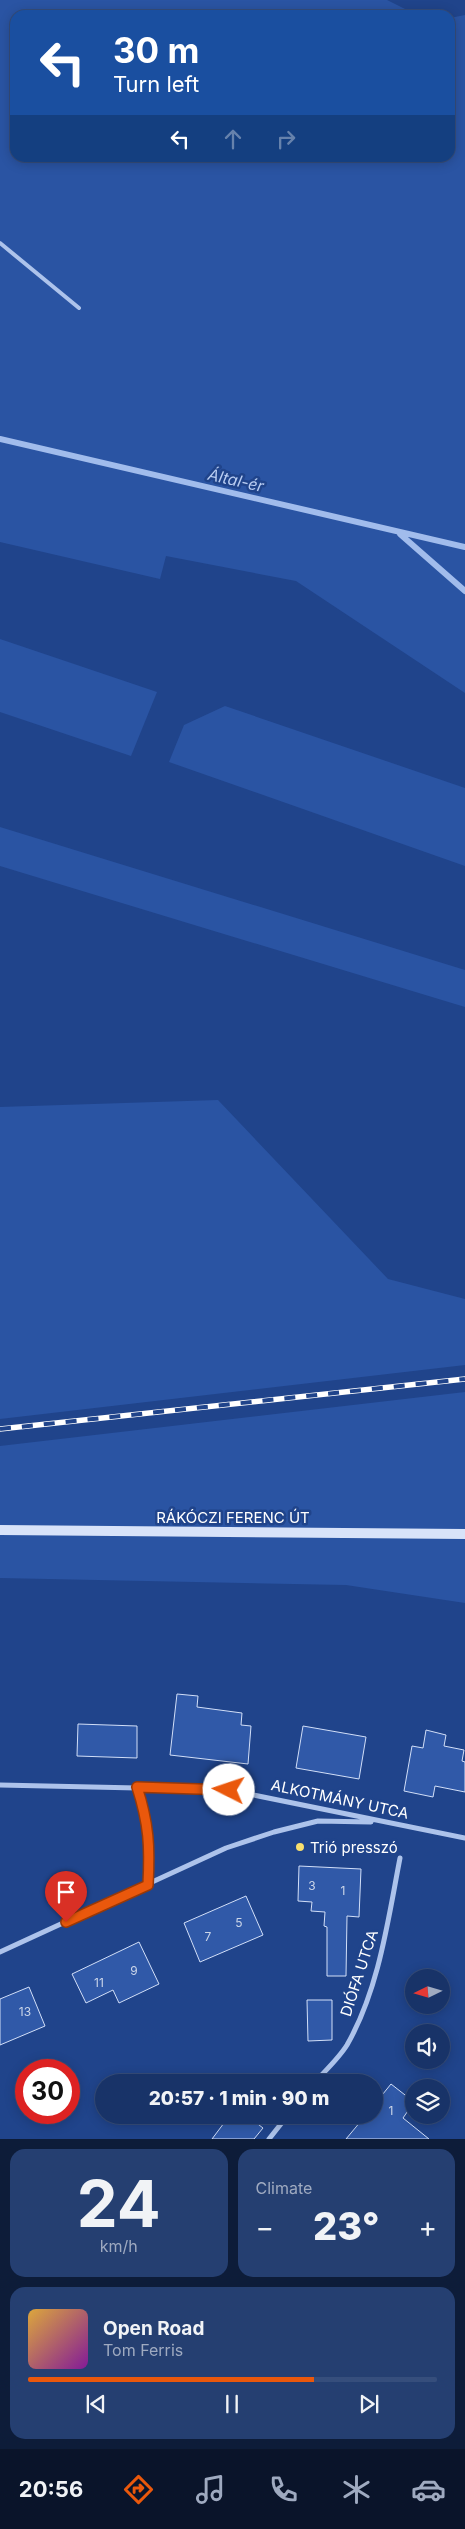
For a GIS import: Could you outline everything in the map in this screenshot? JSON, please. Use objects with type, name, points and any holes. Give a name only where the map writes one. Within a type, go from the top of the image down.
[{"type":"main road","name":"RÁKÓCZI FERENC ÚT","points":[[0,1530],[465,1534]]},
{"type":"street","name":"ALKOTMÁNY UTCA","points":[[0,1785],[205,1788],[252,1792],[381,1822],[465,1838]]},
{"type":"street","points":[[137,1787],[147,1819],[150,1852],[148,1885]]},
{"type":"street","points":[[0,1952],[226,1848],[274,1832],[318,1821],[381,1822]]},
{"type":"street","name":"DIÓFA UTCA","points":[[321,2074],[346,2046],[366,2003],[385,1937],[400,1858]]},
{"type":"street","points":[[269,2139],[281,2124]]},
{"type":"lane","points":[[0,243],[79,308]]},
{"type":"shaded area","points":[[0,0],[387,0],[407,10],[10,10],[10,162],[455,162],[455,17],[465,15],[465,693],[296,581],[166,556],[160,579],[0,542]]},
{"type":"shaded area","points":[[0,639],[157,692],[131,756],[0,712]]},
{"type":"shaded area","points":[[225,706],[465,788],[465,866],[169,762],[184,725]]},
{"type":"shaded area","points":[[0,827],[465,970],[465,1007],[0,866]]},
{"type":"shaded area","points":[[218,1100],[388,1279],[465,1299],[465,1365],[0,1419],[0,1107]]},
{"type":"shaded area","points":[[465,1392],[465,1603],[346,1585],[0,1578],[0,1446]]},
{"type":"building","points":[[177,1694],[198,1696],[197,1707],[242,1713],[241,1725],[251,1726],[248,1764],[170,1755]]},
{"type":"building","points":[[78,1724],[137,1726],[137,1758],[77,1756]]},
{"type":"building","points":[[303,1726],[366,1737],[359,1779],[296,1768]]},
{"type":"building","points":[[426,1730],[446,1735],[444,1746],[464,1750],[462,1761],[465,1762],[465,1792],[435,1786],[433,1797],[404,1791],[412,1746],[423,1748]]},
{"type":"building","points":[[299,1866],[361,1869],[359,1917],[347,1916],[346,1976],[327,1976],[327,1927],[324,1926],[325,1912],[311,1911],[312,1902],[298,1901]]},
{"type":"building","points":[[246,1896],[263,1935],[200,1962],[184,1923]]},
{"type":"building","points":[[139,1942],[159,1984],[119,2003],[113,1990],[86,2003],[72,1974]]},
{"type":"building","points":[[29,1987],[45,2026],[0,2045],[0,1999]]},
{"type":"building","points":[[307,2000],[332,2000],[332,2040],[308,2041]]},
{"type":"building","points":[[391,2084],[405,2095],[405,2115],[403,2118],[405,2124],[410,2124],[429,2139],[346,2139],[358,2124],[383,2124],[383,2094]]},
{"type":"building","points":[[223,2124],[258,2124],[263,2128],[254,2139],[212,2139]]},
{"type":"waterway","name":"Által-ér","points":[[0,439],[465,547]]},
{"type":"waterway","points":[[400,534],[465,591]]},
{"type":"railway","points":[[0,1429],[465,1379]]},
{"type":"place","name":"Trió presszó","points":[[300,1847]]},
{"type":"route","points":[[66,1922],[148,1885],[150,1852],[147,1819],[137,1787],[229,1790]]}]
